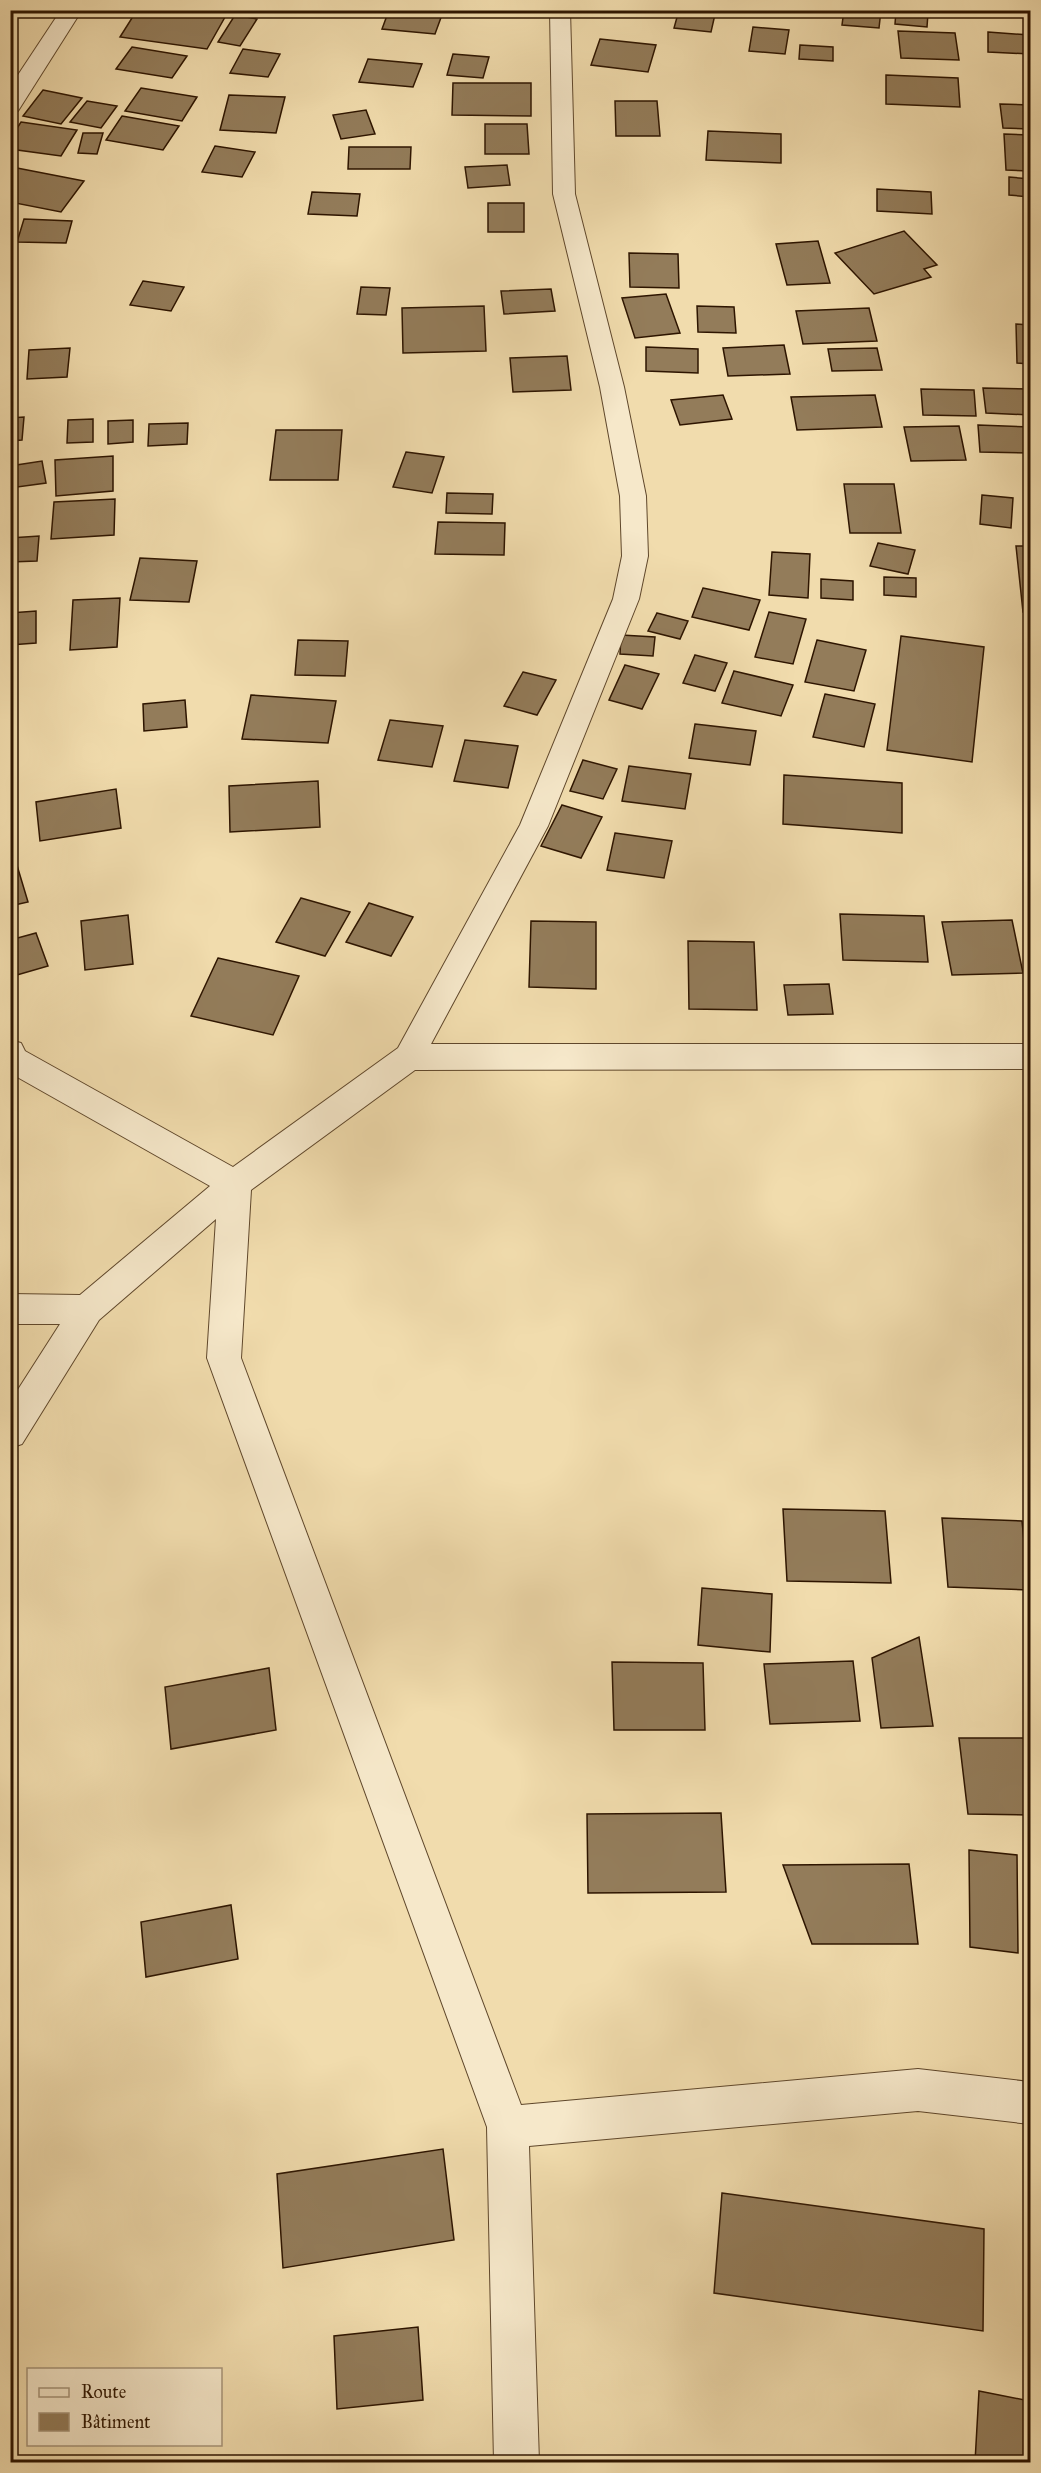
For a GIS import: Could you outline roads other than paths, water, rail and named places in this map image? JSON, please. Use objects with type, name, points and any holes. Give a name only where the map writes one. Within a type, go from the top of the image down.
[{"type":"street","points":[[10,106],[72,10]]},
{"type":"street","points":[[10,1433],[87,1310],[236,1184],[409,1058],[534,826],[626,599],[635,556],[633,496],[612,387],[564,194],[560,10]]},
{"type":"street","points":[[10,1052],[12,1059],[236,1184]]},
{"type":"street","points":[[409,1058],[1030,1057]]},
{"type":"street","points":[[236,1184],[224,1358],[508,2127],[516,2463]]},
{"type":"street","points":[[10,1309],[87,1310]]},
{"type":"street","points":[[508,2127],[918,2091],[1030,2103]]}]
